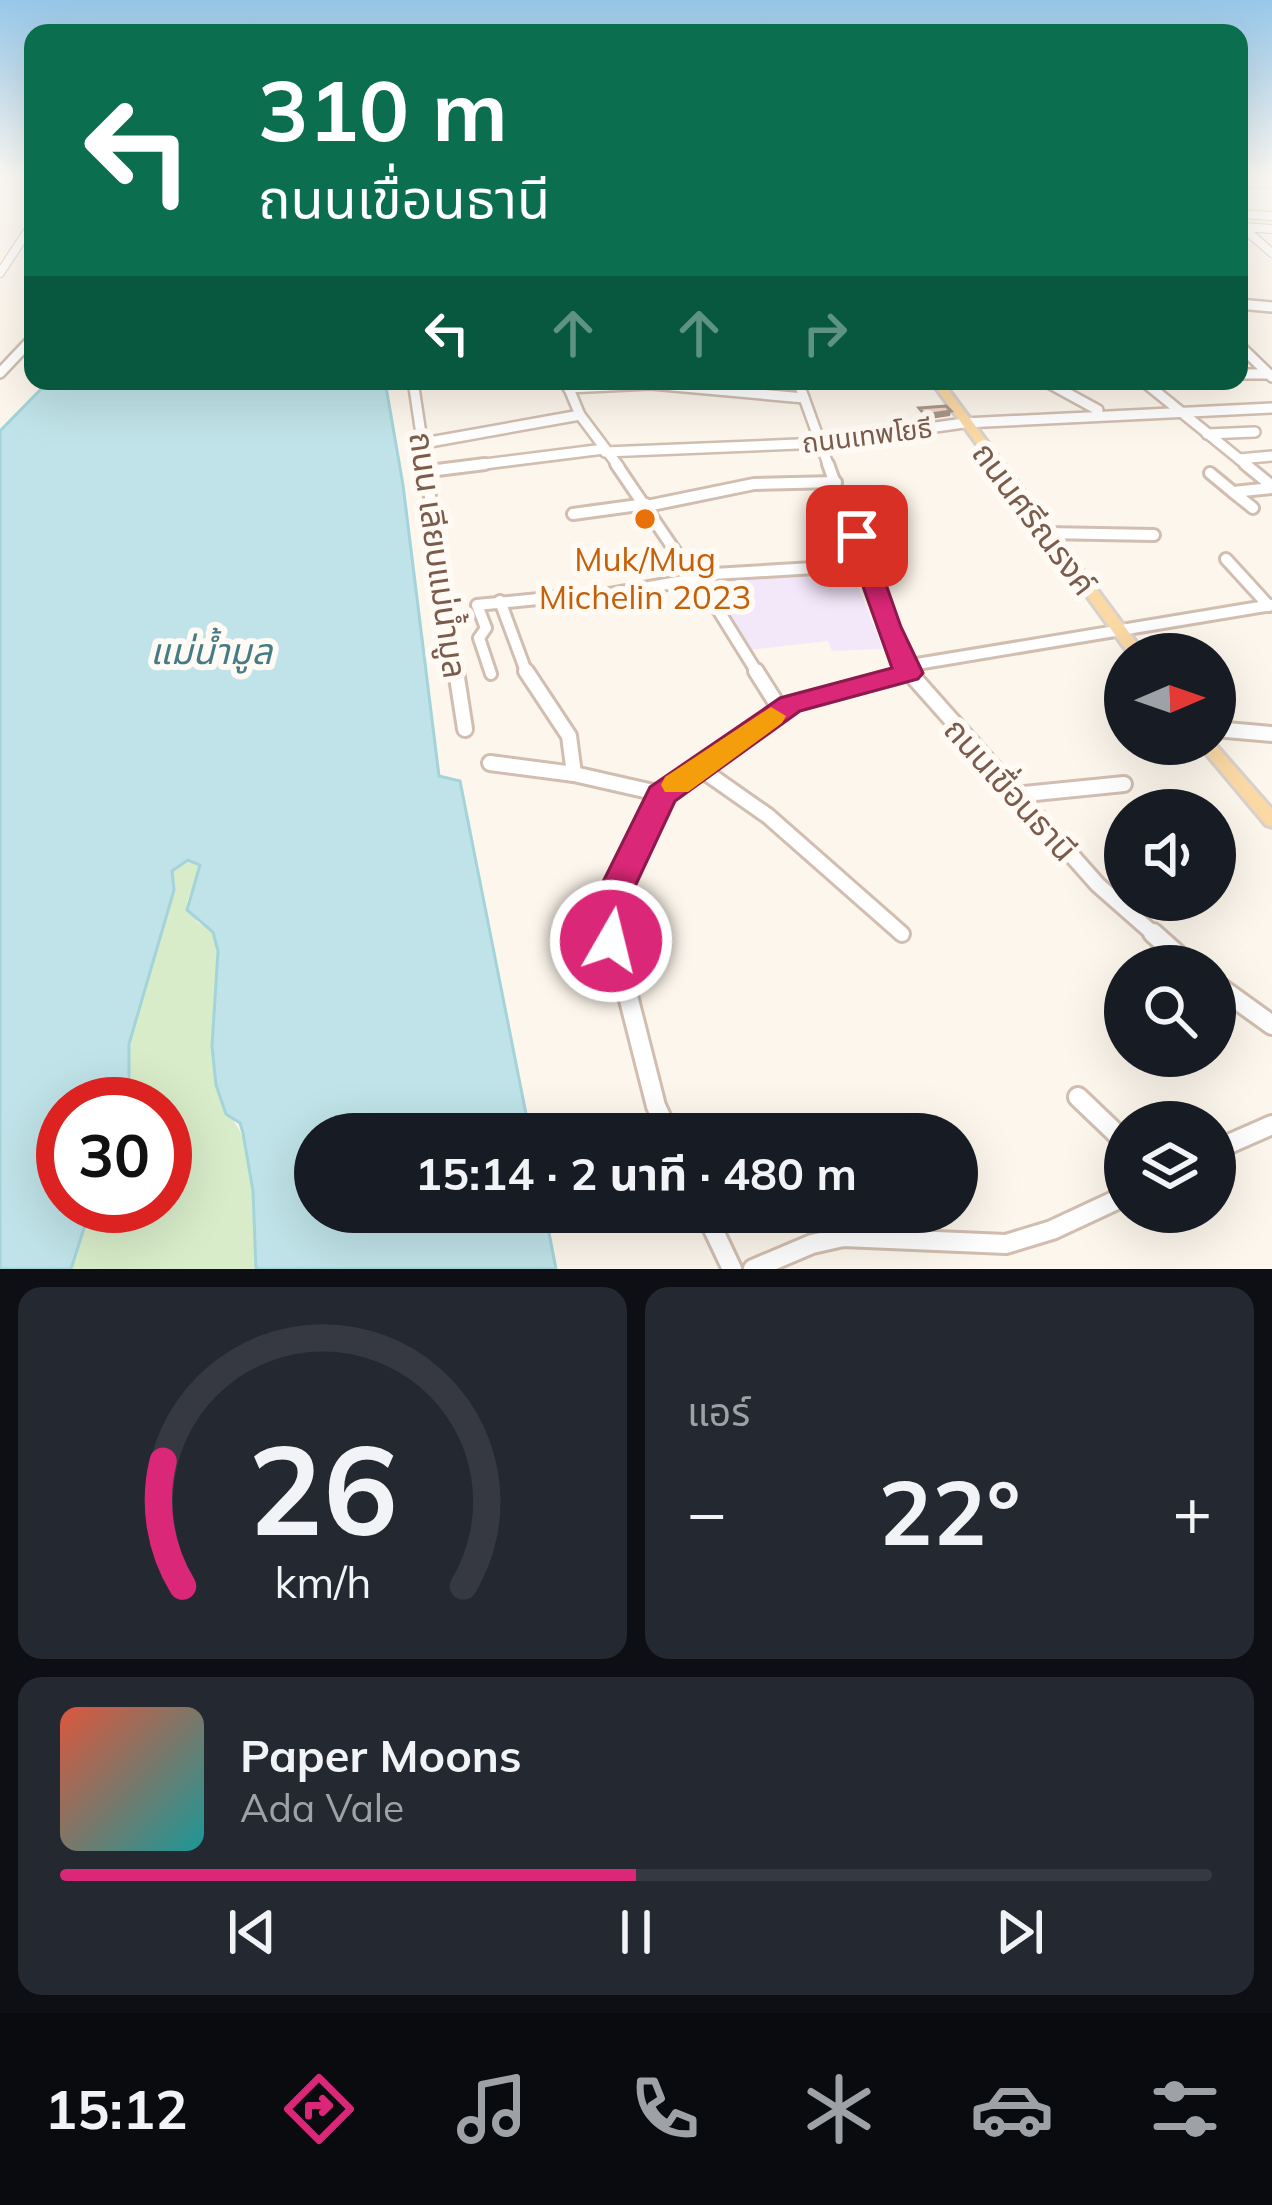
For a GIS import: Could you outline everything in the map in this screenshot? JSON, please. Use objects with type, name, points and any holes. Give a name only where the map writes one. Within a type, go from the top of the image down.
[{"type":"main road","name":"ถนนศรีณรงค์","points":[[942,390],[1121,633]]},
{"type":"main road","points":[[1224,765],[1272,821]]},
{"type":"street","points":[[0,273],[24,237]]},
{"type":"street","points":[[0,373],[24,348]]},
{"type":"street","points":[[1248,354],[1270,376]]},
{"type":"street","name":"ถนน เลียบแม่น้ำมูล","points":[[415,390],[465,730]]},
{"type":"street","points":[[570,390],[580,415],[647,504],[780,710]]},
{"type":"street","points":[[717,390],[804,398]]},
{"type":"street","name":"ถนนเขื่อนธานี","points":[[801,390],[907,670],[1097,885],[1166,945]]},
{"type":"street","points":[[1061,390],[1098,410]]},
{"type":"street","points":[[1153,390],[1272,487]]},
{"type":"street","name":"ถนนเทพโยธี","points":[[429,471],[605,450],[822,443],[964,424],[1272,408]]},
{"type":"street","points":[[424,443],[580,415]]},
{"type":"street","points":[[1206,434],[1255,432]]},
{"type":"street","points":[[1238,460],[1272,456]]},
{"type":"street","points":[[1210,473],[1252,508]]},
{"type":"street","points":[[573,514],[754,484],[836,482]]},
{"type":"street","points":[[1233,492],[1272,487]]},
{"type":"street","points":[[1045,533],[1154,535]]},
{"type":"street","points":[[1226,559],[1271,606]]},
{"type":"street","points":[[490,674],[479,638],[486,628],[477,605],[559,597],[578,605],[696,577],[865,565]]},
{"type":"street","points":[[500,601],[530,682],[569,736],[574,774]]},
{"type":"street","points":[[659,1113],[606,912],[662,794],[780,710],[907,670],[1271,606]]},
{"type":"street","points":[[1236,731],[1272,734]]},
{"type":"street","points":[[490,764],[574,774],[662,794]]},
{"type":"street","points":[[701,769],[768,816],[902,934]]},
{"type":"street","points":[[1015,795],[1124,784]]},
{"type":"street","points":[[1236,999],[1272,1024]]},
{"type":"street","points":[[1078,1097],[1104,1122]]},
{"type":"street","points":[[1236,1141],[1272,1125]]},
{"type":"street","points":[[761,1268],[812,1244],[843,1237],[1006,1244],[1052,1230],[1104,1206]]},
{"type":"street","points":[[715,1233],[732,1269]]},
{"type":"shaded area","points":[[853,575],[883,649],[832,651],[828,641],[749,650],[708,586],[711,582]]},
{"type":"green space","points":[[188,860],[201,865],[187,902],[197,922],[213,932],[218,952],[212,1045],[226,1114],[237,1125],[249,1162],[256,1269],[72,1269],[83,1233],[192,1233],[192,1077],[129,1077],[129,1044],[174,891],[172,871]]},
{"type":"water","name":"แม่น้ำมูล","points":[[40,390],[387,390],[439,776],[460,781],[526,1113],[294,1113],[294,1233],[549,1233],[556,1269],[256,1269],[253,1191],[243,1133],[240,1123],[226,1114],[216,1085],[212,1046],[218,951],[213,932],[187,910],[200,865],[188,860],[172,871],[174,890],[129,1044],[129,1077],[36,1077],[36,1233],[82,1233],[71,1269],[0,1269],[0,431]]},
{"type":"building","points":[[946,406],[951,411],[925,415],[919,408]]},
{"type":"slow traffic","points":[[676,785],[771,716]]},
{"type":"place","name":"Muk/Mug Michelin 2023","points":[[645,519]]},
{"type":"route","points":[[611,941],[606,912],[662,794],[790,704],[908,673],[866,571],[857,536]]}]
